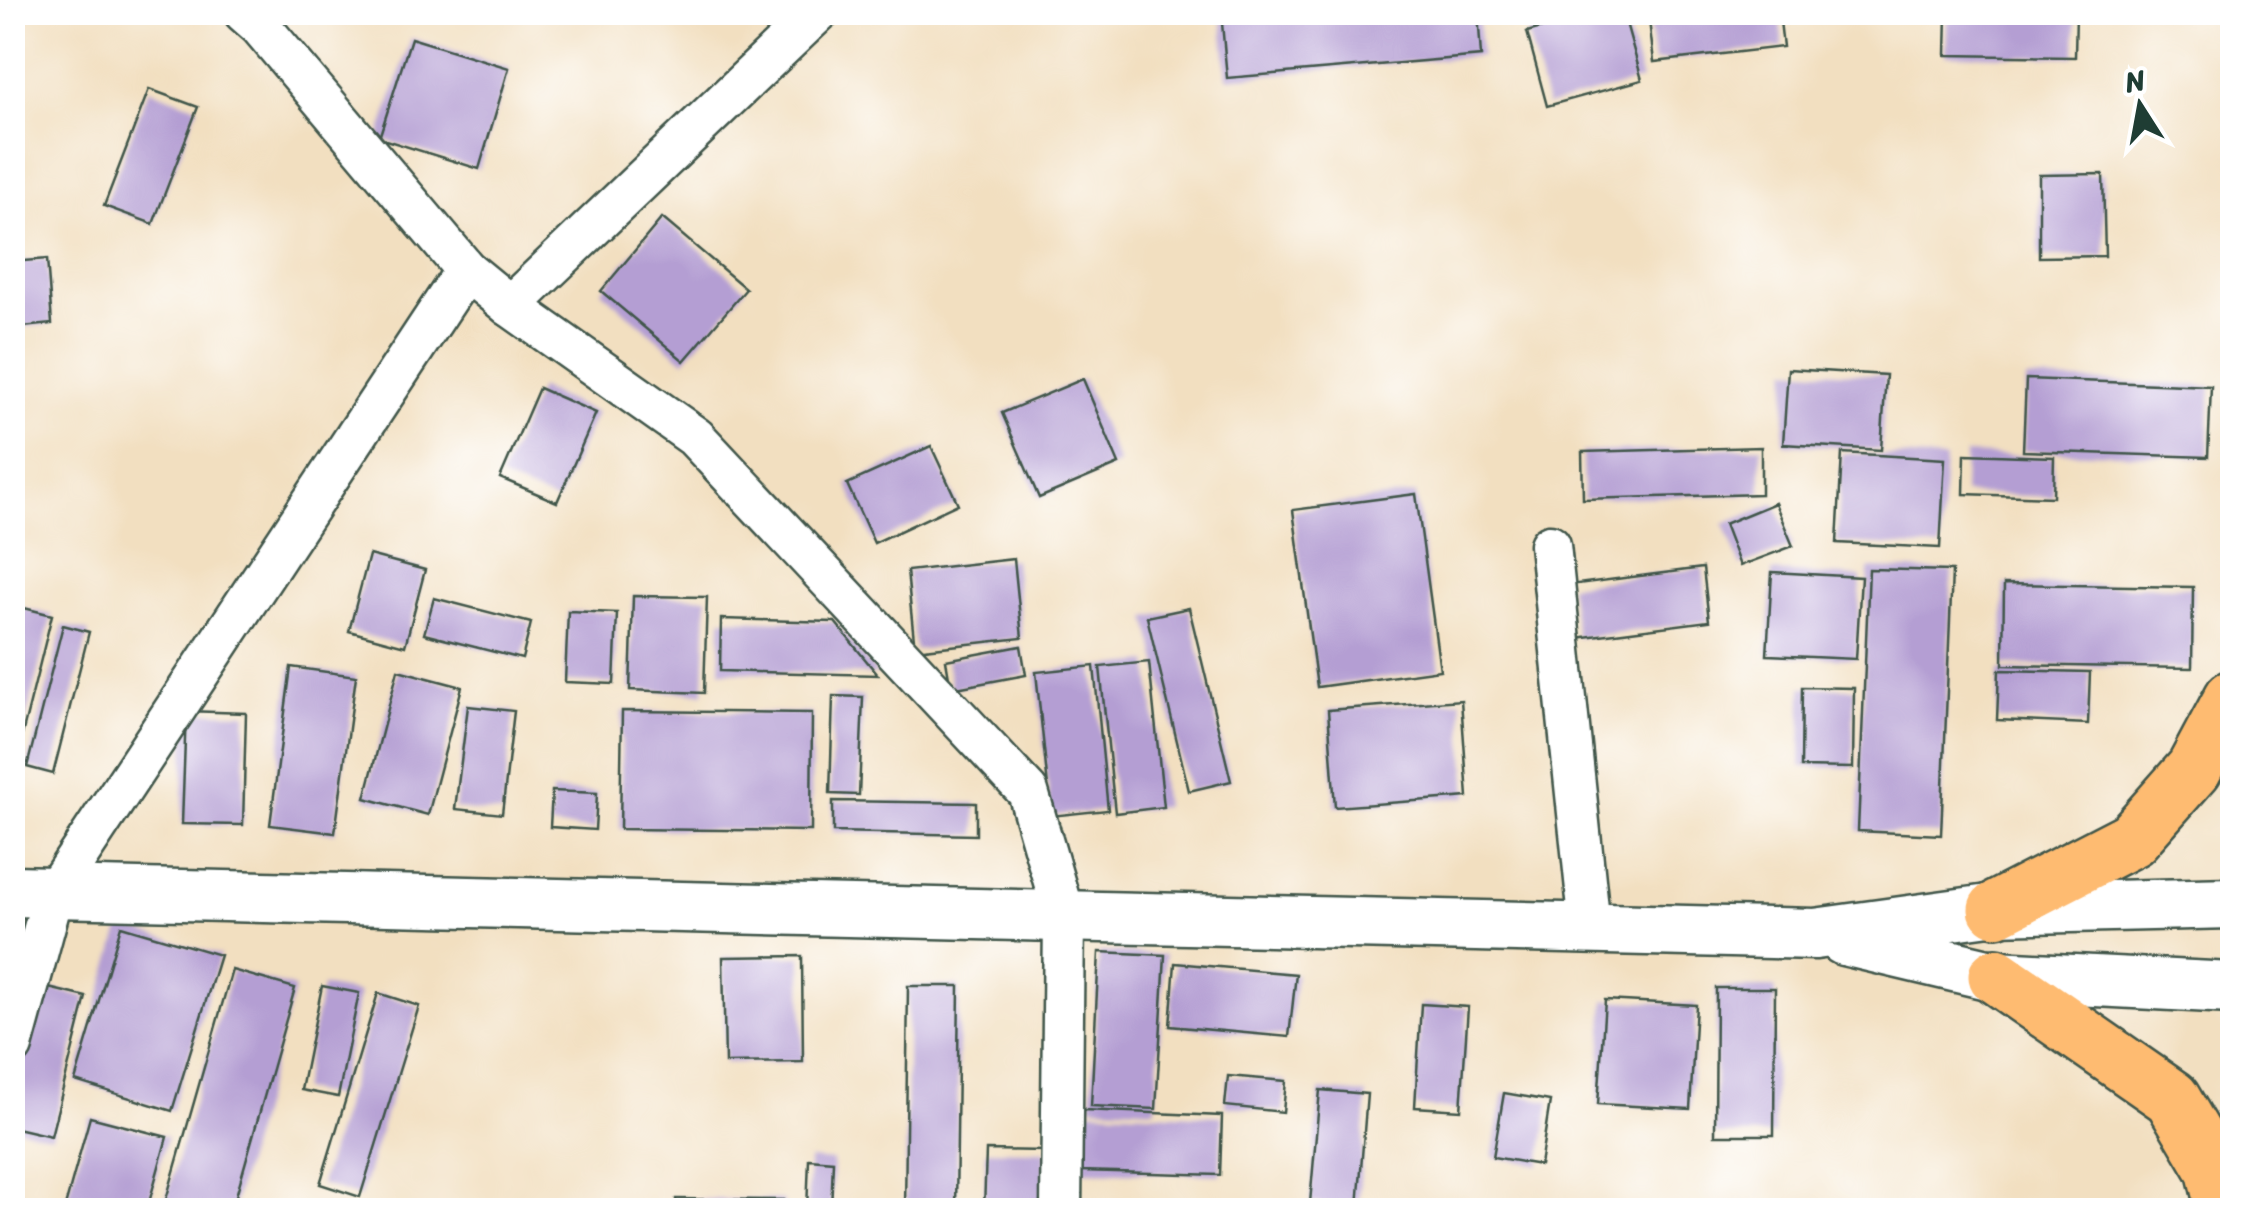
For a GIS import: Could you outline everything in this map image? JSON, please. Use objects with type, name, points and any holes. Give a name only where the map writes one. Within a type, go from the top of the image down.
[{"type":"highway","points":[[1996,909],[2132,840],[2194,769],[2232,698]]},
{"type":"highway","points":[[1996,976],[2172,1098],[2214,1169],[2224,1210]]},
{"type":"street","points":[[244,12],[466,270],[510,306],[695,436],[1028,792],[1064,916],[1060,1210]]},
{"type":"street","points":[[510,306],[818,12]]},
{"type":"street","points":[[12,1046],[33,891],[466,270]]},
{"type":"street","points":[[1550,545],[1590,928]]},
{"type":"street","points":[[33,891],[1815,934],[1996,909],[2232,903]]},
{"type":"street","points":[[1815,934],[1996,976],[2232,988]]},
{"type":"building","points":[[1221,12],[1478,12],[1481,56],[1227,78]]},
{"type":"building","points":[[1600,12],[1623,12],[1642,80],[1547,106],[1527,32]]},
{"type":"building","points":[[1648,12],[1779,12],[1783,47],[1654,62]]},
{"type":"building","points":[[1947,12],[2076,12],[2075,57],[1946,55]]},
{"type":"building","points":[[411,38],[509,68],[479,169],[379,138]]},
{"type":"building","points":[[149,89],[198,107],[153,224],[104,206]]},
{"type":"building","points":[[2103,174],[2105,256],[2039,257],[2039,175]]},
{"type":"building","points":[[662,218],[746,289],[684,361],[601,291]]},
{"type":"building","points":[[47,259],[52,324],[12,328],[12,262]]},
{"type":"building","points":[[1788,369],[1886,375],[1881,450],[1783,444]]},
{"type":"building","points":[[1083,379],[1119,464],[1039,498],[1002,413]]},
{"type":"building","points":[[2026,379],[2211,386],[2208,457],[2023,451]]},
{"type":"building","points":[[539,388],[596,413],[557,502],[500,478]]},
{"type":"building","points":[[931,446],[958,504],[874,543],[847,484]]},
{"type":"building","points":[[1761,447],[1761,494],[1583,499],[1582,452]]},
{"type":"building","points":[[1842,453],[1945,459],[1940,548],[1837,543]]},
{"type":"building","points":[[1965,454],[2054,457],[2053,497],[1964,494]]},
{"type":"building","points":[[1416,494],[1440,670],[1317,687],[1293,510]]},
{"type":"building","points":[[1775,503],[1793,546],[1740,566],[1724,524]]},
{"type":"building","points":[[369,555],[425,570],[405,646],[349,631]]},
{"type":"building","points":[[1014,559],[1022,638],[915,650],[907,571]]},
{"type":"building","points":[[1703,568],[1709,621],[1576,638],[1569,585]]},
{"type":"building","points":[[1869,569],[1952,571],[1941,835],[1858,831]]},
{"type":"building","points":[[1772,572],[1861,577],[1856,659],[1767,655]]},
{"type":"building","points":[[2004,584],[2193,587],[2192,668],[2003,665]]},
{"type":"building","points":[[633,596],[707,597],[704,693],[630,690]]},
{"type":"building","points":[[434,598],[531,623],[522,659],[424,634]]},
{"type":"building","points":[[12,605],[52,615],[14,767],[12,767]]},
{"type":"building","points":[[1189,608],[1231,781],[1189,791],[1147,617]]},
{"type":"building","points":[[568,611],[617,613],[614,684],[565,682]]},
{"type":"building","points":[[721,619],[835,622],[878,675],[720,671]]},
{"type":"building","points":[[63,625],[89,632],[53,774],[27,767]]},
{"type":"building","points":[[1021,646],[1026,675],[951,689],[946,660]]},
{"type":"building","points":[[1149,662],[1164,807],[1115,813],[1100,667]]},
{"type":"building","points":[[1094,666],[1108,810],[1051,816],[1036,672]]},
{"type":"building","points":[[291,667],[356,676],[335,833],[270,825]]},
{"type":"building","points":[[398,670],[462,687],[428,815],[365,798]]},
{"type":"building","points":[[1999,670],[2090,672],[2088,724],[1997,720]]},
{"type":"building","points":[[1802,687],[1854,688],[1853,768],[1801,767]]},
{"type":"building","points":[[833,696],[863,697],[859,795],[830,794]]},
{"type":"building","points":[[1461,700],[1468,797],[1335,807],[1328,710]]},
{"type":"building","points":[[468,706],[514,711],[502,814],[455,809]]},
{"type":"building","points":[[186,711],[246,713],[243,825],[182,824]]},
{"type":"building","points":[[622,711],[812,713],[811,831],[620,829]]},
{"type":"building","points":[[552,791],[597,793],[595,830],[550,827]]},
{"type":"building","points":[[833,801],[976,803],[976,835],[833,832]]},
{"type":"building","points":[[121,926],[220,955],[172,1111],[75,1081]]},
{"type":"building","points":[[1099,952],[1165,955],[1156,1109],[1091,1106]]},
{"type":"building","points":[[802,956],[803,1062],[725,1063],[723,957]]},
{"type":"building","points":[[1175,963],[1296,974],[1289,1037],[1170,1026]]},
{"type":"building","points":[[232,970],[295,988],[232,1210],[163,1210]]},
{"type":"building","points":[[36,985],[86,997],[51,1136],[12,1127],[12,1077]]},
{"type":"building","points":[[322,986],[359,993],[338,1097],[301,1090]]},
{"type":"building","points":[[908,986],[959,986],[956,1210],[905,1210]]},
{"type":"building","points":[[1716,988],[1775,988],[1774,1135],[1715,1135]]},
{"type":"building","points":[[378,993],[419,1006],[360,1197],[320,1184]]},
{"type":"building","points":[[1605,1000],[1696,1005],[1690,1109],[1598,1104]]},
{"type":"building","points":[[1421,1004],[1468,1007],[1461,1110],[1415,1107]]},
{"type":"building","points":[[1228,1076],[1286,1081],[1283,1112],[1225,1106]]},
{"type":"building","points":[[1320,1090],[1367,1094],[1358,1207],[1310,1203]]},
{"type":"building","points":[[1504,1093],[1550,1101],[1540,1165],[1493,1157]]},
{"type":"building","points":[[1083,1110],[1222,1116],[1220,1175],[1081,1171]]},
{"type":"building","points":[[90,1117],[167,1137],[147,1210],[64,1210]]},
{"type":"building","points":[[986,1150],[1046,1151],[1044,1210],[984,1210]]},
{"type":"building","points":[[809,1159],[833,1161],[831,1210],[807,1210]]},
{"type":"building","points":[[676,1199],[784,1200],[783,1210],[676,1210]]}]
